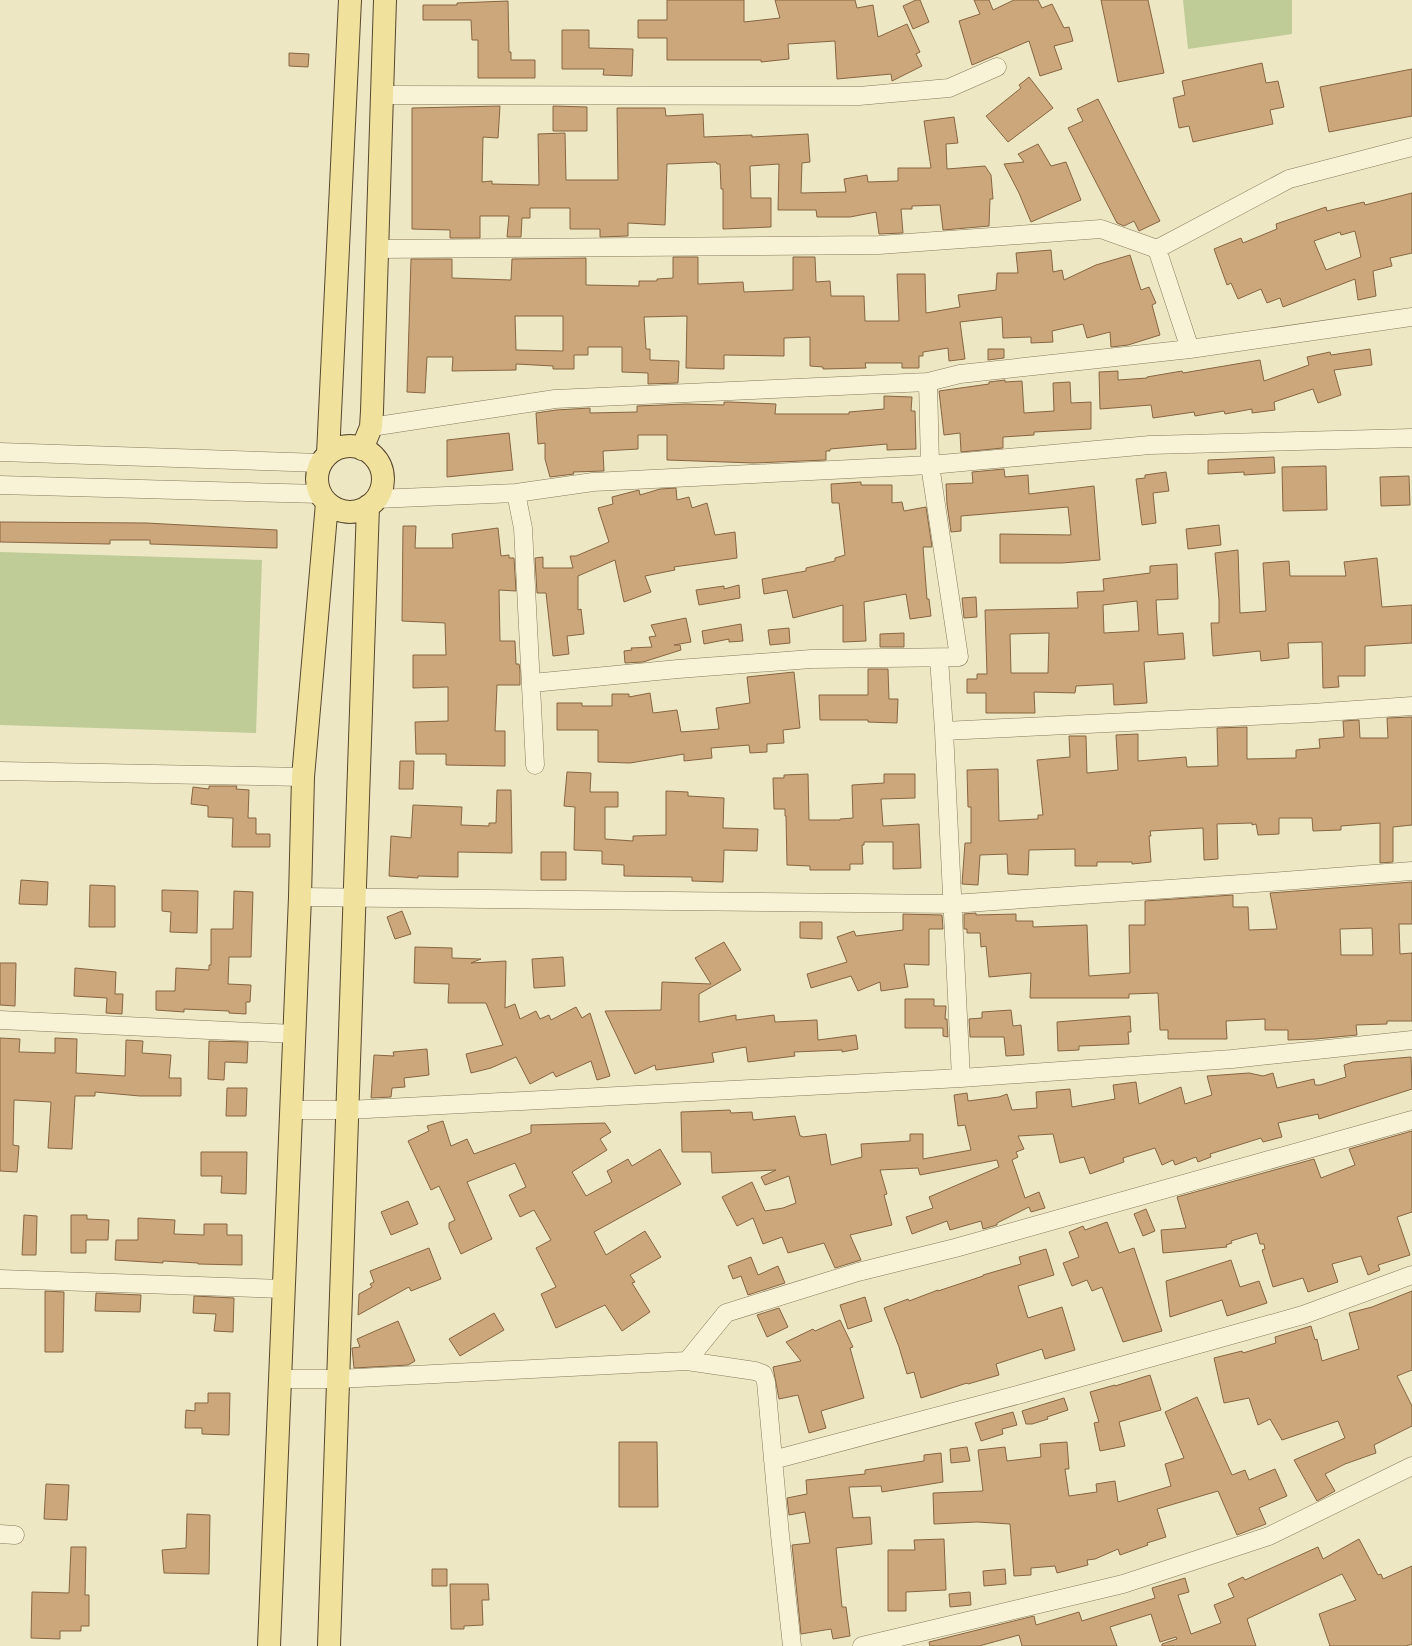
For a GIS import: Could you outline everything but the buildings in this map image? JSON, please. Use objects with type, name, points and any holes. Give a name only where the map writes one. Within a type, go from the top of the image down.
[{"type":"main road","points":[[325,458],[339,448],[351,446],[371,454],[378,461],[382,470],[381,490],[372,502],[358,511],[347,512],[336,509],[324,498],[317,484],[317,473],[325,458],[350,0]]},
{"type":"main road","points":[[362,449],[371,428],[385,0]]},
{"type":"main road","points":[[269,1646],[300,897],[303,777],[324,498]]},
{"type":"main road","points":[[329,1646],[355,898],[372,502]]},
{"type":"street","points":[[382,95],[859,96],[949,88],[997,67]]},
{"type":"street","points":[[377,249],[879,245],[1101,229],[1156,249],[1289,179],[1412,147]]},
{"type":"street","points":[[1156,249],[1190,349]]},
{"type":"street","points":[[371,428],[555,400],[928,382],[960,374],[1190,349],[1412,316]]},
{"type":"street","points":[[532,683],[812,659],[960,657],[930,465],[928,382]]},
{"type":"street","points":[[372,502],[516,493],[593,482],[930,465],[1150,445],[1412,438]]},
{"type":"street","points":[[0,452],[325,458]]},
{"type":"street","points":[[0,485],[324,498]]},
{"type":"street","points":[[516,493],[523,528],[535,765]]},
{"type":"street","points":[[938,658],[944,731],[961,1078]]},
{"type":"street","points":[[944,731],[1312,713],[1412,706]]},
{"type":"street","points":[[0,771],[303,777]]},
{"type":"street","points":[[300,897],[952,904],[1412,871]]},
{"type":"street","points":[[0,1020],[294,1034]]},
{"type":"street","points":[[291,1110],[348,1110],[961,1078],[1232,1059],[1412,1040]]},
{"type":"street","points":[[687,1362],[726,1313],[858,1272],[955,1248],[1412,1120]]},
{"type":"street","points":[[773,1460],[1021,1394],[1303,1315],[1412,1275]]},
{"type":"street","points":[[0,1278],[284,1289]]},
{"type":"street","points":[[280,1379],[338,1379],[687,1362],[755,1371],[763,1374],[766,1382],[792,1646]]},
{"type":"street","points":[[862,1646],[1123,1584],[1269,1536],[1412,1466]]},
{"type":"green space","points":[[1183,0],[1292,0],[1292,34],[1188,49]]},
{"type":"green space","points":[[0,552],[262,560],[256,733],[0,725]]}]
